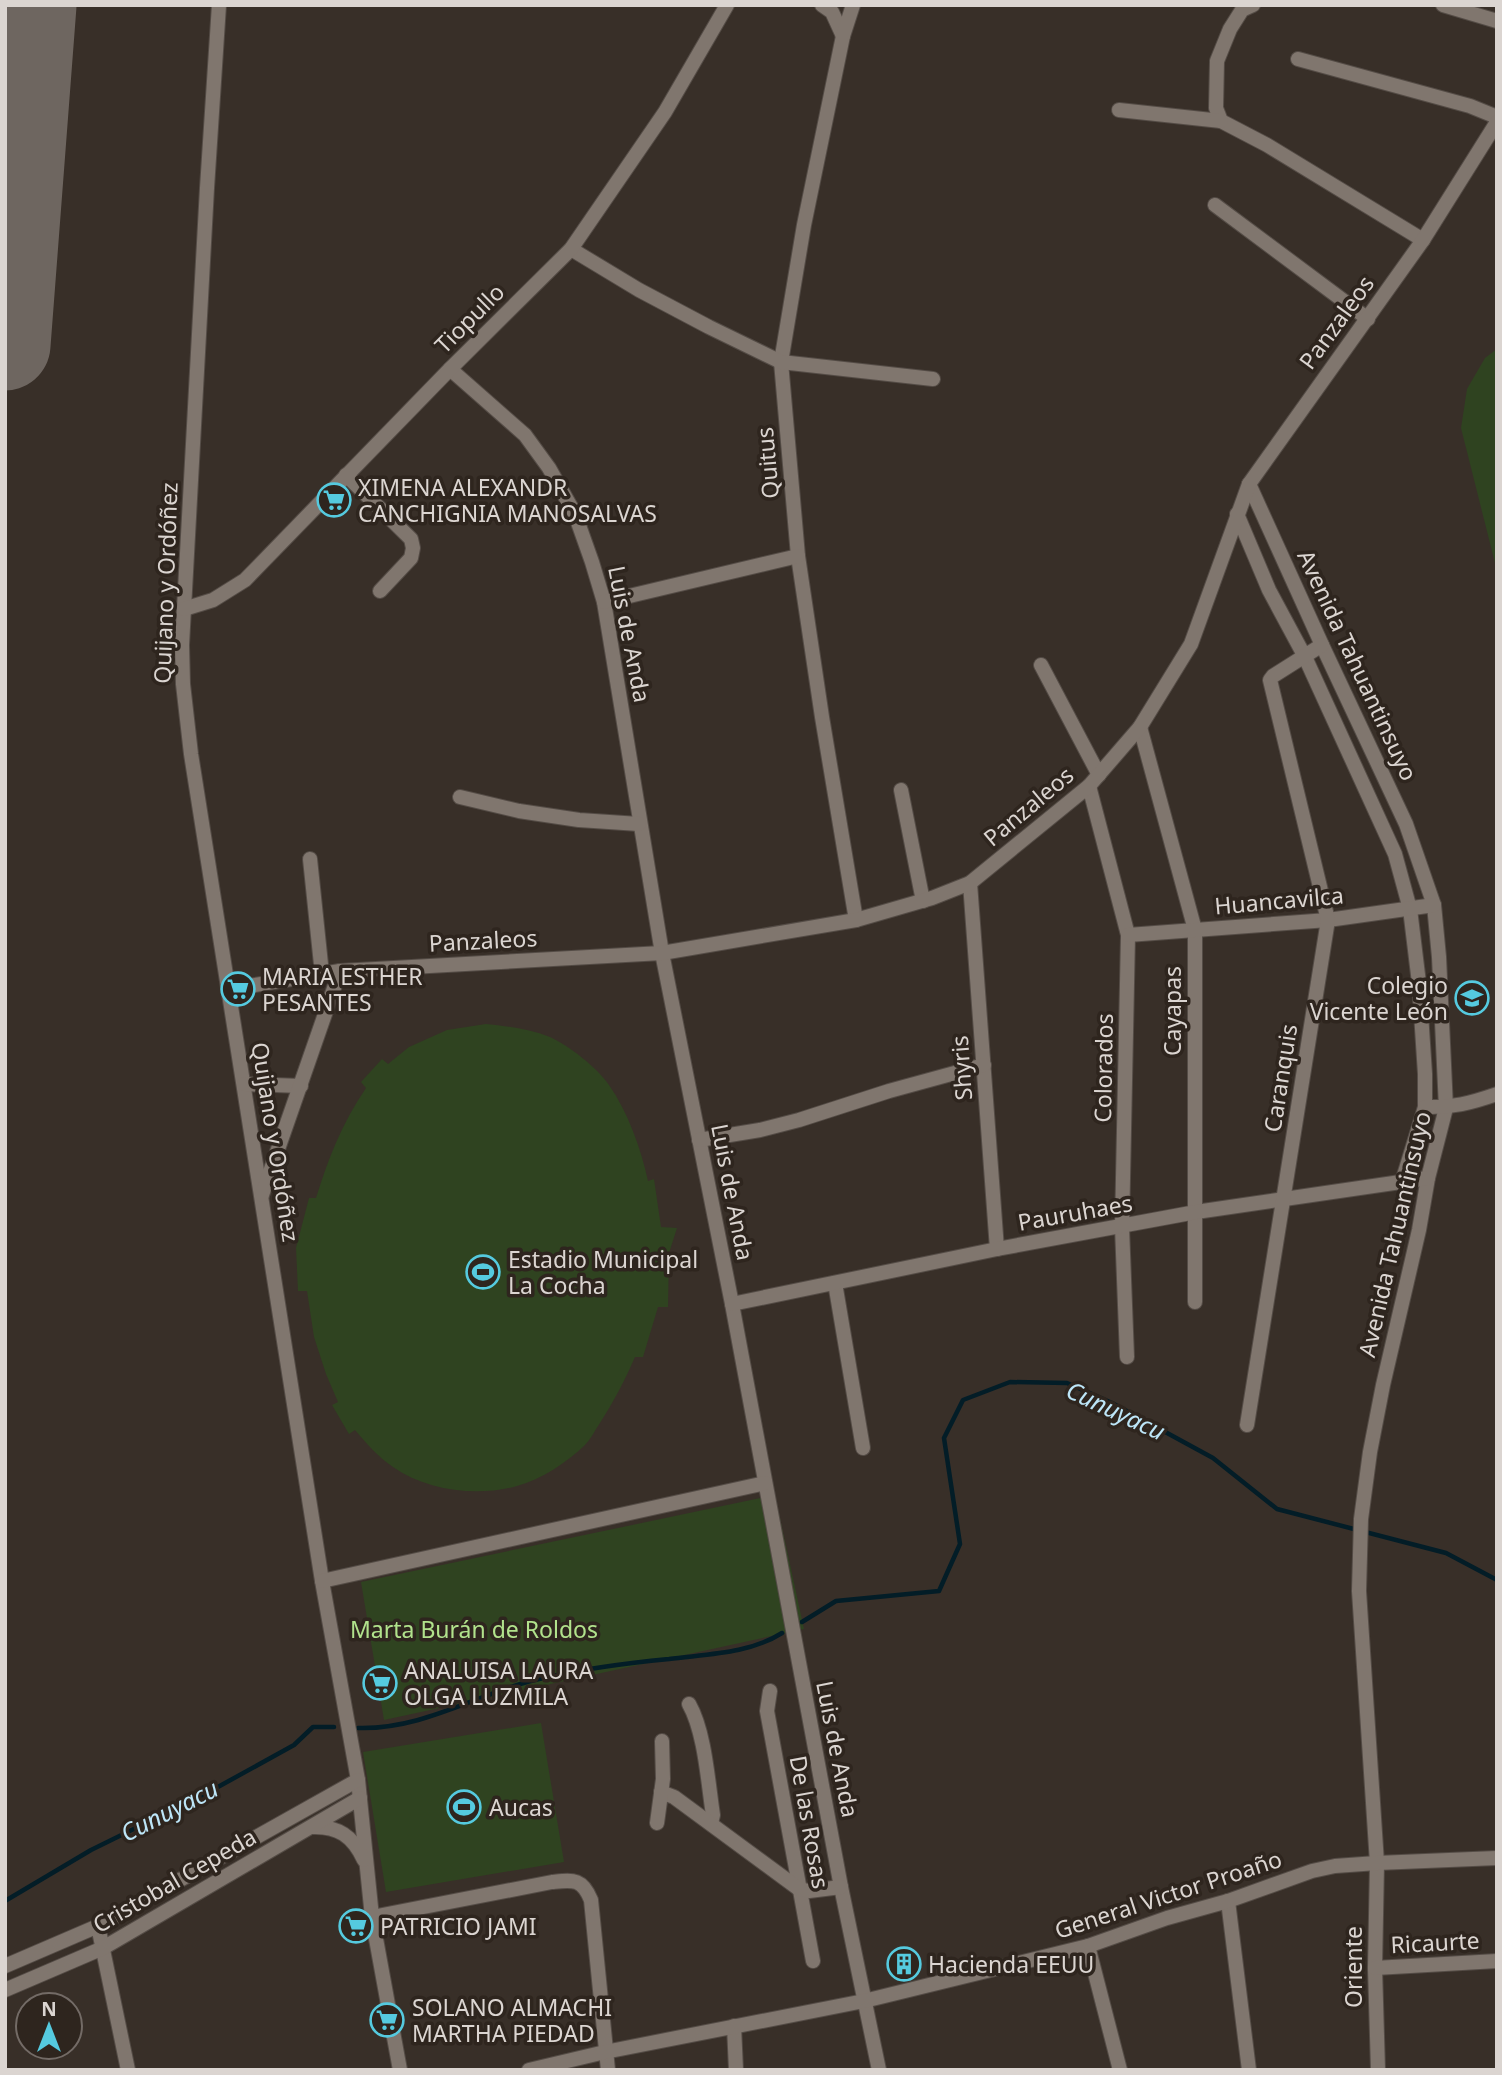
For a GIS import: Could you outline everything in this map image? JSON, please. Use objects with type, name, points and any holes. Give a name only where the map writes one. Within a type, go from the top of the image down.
[{"type":"street","name":"Quijano y Ordóñez","points":[[219,5],[206,188],[182,645],[183,684],[191,754],[321,1581],[358,1780],[372,1917],[400,2070]]},
{"type":"street","name":"Tiopullo","points":[[184,609],[213,600],[245,580],[571,249],[665,113],[727,5]]},
{"type":"street","points":[[822,5],[831,12],[843,36]]},
{"type":"street","name":"Quitus","points":[[853,5],[843,36],[804,225],[781,362],[798,556],[856,920]]},
{"type":"street","points":[[1221,121],[1216,108],[1217,61],[1230,29],[1242,10],[1253,5]]},
{"type":"street","points":[[1443,5],[1497,21]]},
{"type":"street","points":[[1298,59],[1470,106],[1497,119]]},
{"type":"street","points":[[1119,110],[1221,121],[1267,145],[1423,240]]},
{"type":"street","name":"Panzaleos","points":[[230,989],[340,971],[662,953],[856,920],[923,901],[970,883],[1094,780],[1140,727],[1191,644],[1249,484],[1423,240],[1497,119]]},
{"type":"street","points":[[1215,205],[1368,319]]},
{"type":"street","points":[[571,249],[674,309],[781,362],[933,379]]},
{"type":"street","name":"Luis de Anda","points":[[450,369],[525,435],[549,468],[575,514],[604,602],[662,953],[732,1304],[841,1887],[879,2070]]},
{"type":"street","points":[[346,475],[411,539],[411,558],[380,591]]},
{"type":"street","name":"Avenida Tahuantinsuyo","points":[[1249,484],[1406,824],[1434,905],[1439,957],[1446,1108],[1383,1385],[1361,1519],[1359,1591],[1377,1863]]},
{"type":"street","name":"Avenida Tahuantinsuyo","points":[[1237,514],[1269,590],[1305,657],[1395,854],[1410,909],[1419,983],[1425,1107],[1402,1182]]},
{"type":"street","points":[[604,602],[798,556]]},
{"type":"street","name":"Caranquis","points":[[1247,1424],[1328,920],[1270,680],[1322,645]]},
{"type":"street","name":"Colorados","points":[[1041,665],[1094,780],[1128,935],[1122,1227],[1127,1357]]},
{"type":"street","name":"Cayapas","points":[[1140,727],[1195,930],[1195,1302]]},
{"type":"street","points":[[901,790],[923,901]]},
{"type":"street","points":[[460,797],[567,819],[639,824]]},
{"type":"street","points":[[310,859],[322,974]]},
{"type":"street","name":"Shyris","points":[[970,883],[997,1249]]},
{"type":"street","name":"Huancavilca","points":[[1128,935],[1328,920],[1434,905]]},
{"type":"street","points":[[262,1196],[340,971]]},
{"type":"street","points":[[699,1140],[760,1130],[799,1120],[889,1091],[984,1065]]},
{"type":"street","points":[[244,1084],[301,1086]]},
{"type":"street","points":[[1425,1107],[1446,1108],[1497,1094]]},
{"type":"street","name":"Pauruhaes","points":[[732,1304],[997,1249],[1196,1212],[1428,1178]]},
{"type":"street","points":[[835,1283],[863,1448]]},
{"type":"street","points":[[321,1581],[765,1483]]},
{"type":"street","name":"De las Rosas","points":[[769,1691],[767,1711],[813,1961]]},
{"type":"street","points":[[689,1704],[695,1714],[700,1735],[713,1815],[711,1823]]},
{"type":"street","points":[[657,1823],[663,1772],[662,1741]]},
{"type":"street","name":"Cristobal Cepeda","points":[[5,1966],[97,1926],[358,1780]]},
{"type":"street","points":[[661,1792],[674,1797],[711,1823],[799,1889],[809,1891],[841,1887]]},
{"type":"street","name":"Cristobal Cepeda","points":[[5,1990],[103,1948],[360,1798]]},
{"type":"street","points":[[310,1827],[327,1826],[340,1831],[352,1840],[367,1866]]},
{"type":"street","name":"General Victor Proaño","points":[[529,2070],[605,2052],[864,2001],[1088,1946],[1312,1871],[1335,1866],[1377,1863],[1497,1858]]},
{"type":"street","name":"Oriente","points":[[1377,1863],[1375,1968],[1378,2070]]},
{"type":"street","points":[[372,1917],[552,1882],[575,1881],[582,1884],[591,1900],[608,2070]]},
{"type":"street","points":[[1228,1901],[1249,2070]]},
{"type":"street","points":[[97,1926],[128,2070]]},
{"type":"street","points":[[1088,1946],[1120,2070]]},
{"type":"street","name":"Ricaurte","points":[[1375,1968],[1497,1961]]},
{"type":"street","points":[[734,2026],[736,2070]]},
{"type":"green space","points":[[1497,349],[1497,571],[1461,428],[1467,389],[1485,358]]},
{"type":"green space","name":"Estadio Municipal La Cocha","points":[[486,1024],[518,1028],[550,1037],[574,1051],[598,1071],[628,1119],[648,1181],[654,1179],[661,1227],[677,1228],[669,1253],[668,1307],[658,1307],[643,1357],[635,1357],[615,1399],[587,1443],[562,1464],[526,1483],[502,1489],[470,1491],[421,1482],[406,1475],[382,1459],[355,1430],[349,1434],[332,1405],[338,1402],[314,1337],[307,1291],[298,1291],[296,1248],[309,1198],[316,1198],[336,1142],[366,1088],[361,1082],[382,1059],[388,1064],[409,1047],[447,1030]]},
{"type":"green space","name":"Marta Burán de Roldos","points":[[775,1495],[804,1629],[384,1720],[361,1582]]},
{"type":"green space","name":"Aucas","points":[[541,1723],[564,1862],[386,1892],[363,1752]]},
{"type":"waterway","name":"Cunuyacu","points":[[802,1622],[836,1601],[939,1591],[960,1544],[944,1438],[963,1400],[1010,1382],[1067,1383],[1112,1403],[1213,1458],[1277,1509],[1446,1553],[1497,1580]]},
{"type":"waterway","name":"Cunuyacu","points":[[358,1728],[408,1723],[548,1677],[608,1666],[727,1652],[756,1645],[782,1633]]},
{"type":"waterway","name":"Cunuyacu","points":[[5,1901],[91,1850],[207,1793],[294,1745],[313,1727],[334,1727]]},
{"type":"taxiway","points":[[5,10],[9,5]]},
{"type":"taxiway","points":[[5,122],[14,149],[16,197]]},
{"type":"runway","points":[[5,345],[31,5]]},
{"type":"place","name":"XIMENA ALEXANDR CANCHIGNIA MANOSALVAS","points":[[334,500]]},
{"type":"place","name":"MARIA ESTHER PESANTES","points":[[238,989]]},
{"type":"place","name":"Colegio Vicente León","points":[[1472,998]]},
{"type":"place","name":"Estadio Municipal La Cocha","points":[[483,1272]]},
{"type":"place","name":"ANALUISA LAURA OLGA LUZMILA","points":[[380,1683]]},
{"type":"place","name":"Aucas","points":[[464,1807]]},
{"type":"place","name":"PATRICIO JAMI","points":[[356,1926]]},
{"type":"place","name":"Hacienda EEUU","points":[[904,1964]]},
{"type":"place","name":"SOLANO ALMACHI MARTHA PIEDAD","points":[[387,2020]]}]
